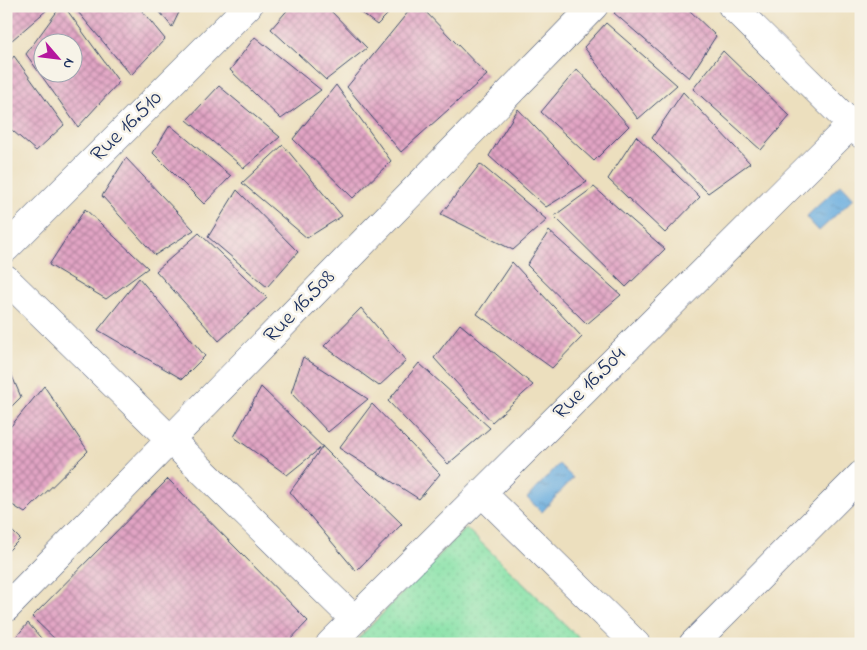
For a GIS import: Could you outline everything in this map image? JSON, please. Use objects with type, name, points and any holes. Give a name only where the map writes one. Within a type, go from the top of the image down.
[{"type":"street","name":"Rue 16.510","points":[[6,248],[248,6]]},
{"type":"street","name":"Rue 16.508","points":[[6,608],[415,187],[594,6]]},
{"type":"street","points":[[732,6],[856,129]]},
{"type":"street","name":"Rue 16.504","points":[[330,644],[353,618],[856,129]]},
{"type":"street","points":[[6,279],[172,439],[353,618]]},
{"type":"street","points":[[693,644],[861,475]]},
{"type":"street","points":[[482,493],[636,644]]},
{"type":"green space","points":[[466,528],[585,644],[353,644]]},
{"type":"water","points":[[841,184],[854,198],[819,231],[806,217]]},
{"type":"water","points":[[559,464],[573,478],[542,512],[527,498]]},
{"type":"building","points":[[6,6],[45,6],[48,9],[12,40],[6,34]]},
{"type":"building","points":[[61,6],[64,6],[119,82],[78,127],[46,82],[82,82],[82,32],[42,32]]},
{"type":"building","points":[[73,6],[138,6],[165,39],[131,75]]},
{"type":"building","points":[[155,6],[182,6],[172,27]]},
{"type":"building","points":[[291,6],[326,6],[367,48],[326,80],[271,29]]},
{"type":"building","points":[[352,6],[396,6],[377,25]]},
{"type":"building","points":[[413,6],[420,6],[487,75],[401,152],[347,87]]},
{"type":"building","points":[[621,6],[685,6],[716,36],[689,78],[614,13]]},
{"type":"building","points":[[606,23],[677,85],[638,119],[584,47]]},
{"type":"building","points":[[255,37],[321,90],[281,119],[230,70]]},
{"type":"building","points":[[32,46],[32,62],[26,54]]},
{"type":"building","points":[[723,51],[790,116],[761,150],[693,89]]},
{"type":"building","points":[[14,56],[64,125],[36,151],[6,125],[6,66]]},
{"type":"building","points":[[577,69],[629,126],[594,161],[541,112]]},
{"type":"building","points":[[336,85],[391,161],[353,198],[293,139]]},
{"type":"building","points":[[219,86],[280,137],[244,168],[187,120]]},
{"type":"building","points":[[683,92],[750,163],[708,193],[652,138]]},
{"type":"building","points":[[518,109],[587,182],[546,207],[489,156]]},
{"type":"building","points":[[170,125],[231,176],[204,204],[153,153]]},
{"type":"building","points":[[636,136],[700,197],[665,233],[608,179]]},
{"type":"building","points":[[283,145],[342,216],[307,238],[242,183]]},
{"type":"building","points":[[126,158],[194,230],[155,255],[102,196]]},
{"type":"building","points":[[480,164],[547,220],[513,250],[441,214]]},
{"type":"building","points":[[594,187],[665,249],[626,287],[554,216]]},
{"type":"building","points":[[237,190],[298,252],[267,287],[208,237]]},
{"type":"building","points":[[85,209],[148,268],[106,299],[49,265]]},
{"type":"building","points":[[549,231],[621,295],[587,324],[527,265]]},
{"type":"building","points":[[199,233],[267,298],[219,341],[156,271]]},
{"type":"building","points":[[512,262],[582,337],[552,368],[477,314]]},
{"type":"building","points":[[139,278],[205,356],[182,379],[98,330]]},
{"type":"building","points":[[361,308],[406,361],[379,386],[324,346]]},
{"type":"building","points":[[460,324],[533,385],[492,422],[434,358]]},
{"type":"building","points":[[303,357],[368,399],[328,432],[291,393]]},
{"type":"building","points":[[6,362],[21,397],[6,412]]},
{"type":"building","points":[[419,363],[490,428],[448,464],[388,401]]},
{"type":"building","points":[[44,386],[88,451],[25,513],[6,501],[6,432]]},
{"type":"building","points":[[261,387],[322,447],[287,475],[234,437]]},
{"type":"building","points":[[372,404],[440,474],[419,499],[339,448]]},
{"type":"building","points":[[322,447],[402,524],[356,571],[290,492]]},
{"type":"building","points":[[168,479],[308,621],[286,644],[60,644],[32,617]]},
{"type":"building","points":[[6,525],[20,539],[6,553]]},
{"type":"building","points":[[28,623],[46,644],[10,644]]}]
